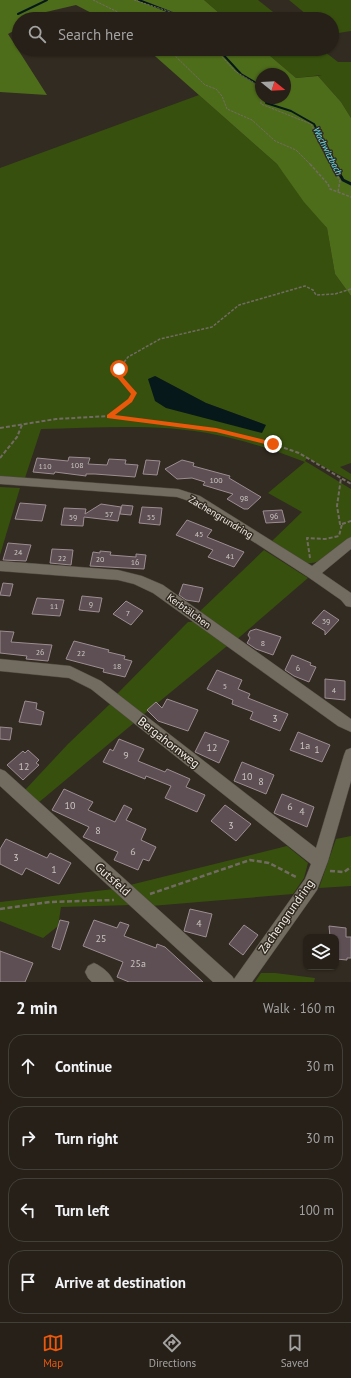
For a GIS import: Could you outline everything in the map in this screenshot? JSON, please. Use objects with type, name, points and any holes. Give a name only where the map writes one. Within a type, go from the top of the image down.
[{"type":"street","name":"Zachengrundring","points":[[0,480],[178,493],[196,500],[312,573],[346,596],[351,602]]},
{"type":"street","points":[[312,573],[351,542]]},
{"type":"street","name":"Kerbtälchen","points":[[0,566],[118,575],[137,580],[158,589],[343,722],[351,726]]},
{"type":"street","name":"Bergahornweg","points":[[0,665],[70,672],[96,685],[316,872]]},
{"type":"street","name":"Zachengrundring","points":[[241,982],[316,872],[351,755]]},
{"type":"street","name":"Gutsfeld","points":[[0,776],[226,982]]},
{"type":"path","points":[[92,0],[118,12]]},
{"type":"path","points":[[134,0],[170,12]]},
{"type":"path","points":[[175,56],[205,85],[216,89],[222,96],[227,109],[252,120],[275,141],[296,150],[308,161],[328,184],[330,189],[351,197]]},
{"type":"path","points":[[220,56],[227,66],[255,85]]},
{"type":"path","points":[[261,104],[311,124],[340,181],[338,192]]},
{"type":"path","points":[[109,416],[130,401],[134,393],[119,376],[119,369],[128,357],[160,339],[212,327],[239,305],[305,286],[313,290],[316,295],[336,294],[351,289]]},
{"type":"path","points":[[0,428],[56,419],[109,416],[216,430],[273,444],[298,453],[351,484]]},
{"type":"path","points":[[0,458],[18,437],[22,425]]},
{"type":"path","points":[[312,573],[307,538],[325,539],[339,536],[342,524],[340,524],[337,506],[341,478]]},
{"type":"path","points":[[342,524],[351,521]]},
{"type":"path","points":[[0,909],[50,902],[135,899],[250,860],[316,872],[344,872],[351,867]]},
{"type":"green space","points":[[0,0],[204,0],[218,12],[90,12],[76,5],[46,12],[12,12],[12,32],[8,34],[12,40],[12,56],[22,56],[47,95],[0,92]]},
{"type":"green space","points":[[204,0],[258,0],[273,12],[218,12]]},
{"type":"green space","points":[[289,0],[351,0],[351,31],[339,33],[339,12],[304,12]]},
{"type":"green space","points":[[155,56],[270,56],[284,68],[255,68],[255,104],[291,104],[291,74],[296,78],[318,76],[341,102],[351,118],[351,296],[335,274],[327,228],[304,202],[277,164]]},
{"type":"green space","points":[[270,56],[330,56],[338,62],[351,62],[351,118],[341,102],[318,76],[322,75],[296,78],[291,74],[291,68],[284,68]]},
{"type":"green space","points":[[199,95],[277,164],[327,228],[335,274],[351,296],[351,463],[340,467],[351,474],[351,481],[307,458],[305,461],[351,489],[351,537],[322,560],[309,563],[303,562],[291,555],[272,541],[302,512],[268,493],[305,462],[250,443],[195,431],[129,427],[41,429],[25,478],[0,477],[0,168]],"holes":[[[155,376],[206,403],[266,425],[155,401]]]},
{"type":"green space","points":[[0,487],[20,488],[0,555]]},
{"type":"green space","points":[[264,550],[308,578],[235,641],[197,614]]},
{"type":"green space","points":[[188,622],[195,622],[227,646],[143,715],[117,694]]},
{"type":"green space","points":[[110,704],[135,722],[38,803],[25,790],[68,744]]},
{"type":"green space","points":[[351,836],[351,886],[319,888],[336,839]]},
{"type":"green space","points":[[287,846],[308,863],[304,878],[293,894],[151,906],[130,885]]},
{"type":"green space","points":[[114,889],[131,905],[61,907],[58,926],[43,938],[0,921],[0,902]]},
{"type":"green space","points":[[261,973],[275,973],[315,978],[314,982],[255,982]]},
{"type":"shaded area","points":[[155,376],[206,403],[266,425],[262,433],[166,408],[155,401],[148,379]]},
{"type":"building","points":[[69,457],[90,458],[88,464],[107,465],[109,459],[126,460],[125,464],[138,465],[135,477],[95,474],[86,474],[86,476],[55,472],[54,474],[33,472],[37,458],[68,461]]},
{"type":"building","points":[[146,460],[160,461],[157,475],[143,474]]},
{"type":"building","points":[[182,460],[194,463],[193,466],[230,476],[229,478],[261,497],[248,509],[244,509],[227,499],[233,494],[203,485],[205,482],[192,478],[177,479],[165,469]]},
{"type":"building","points":[[20,503],[46,505],[42,521],[15,519]]},
{"type":"building","points":[[101,504],[121,507],[118,521],[84,517],[83,526],[61,525],[64,508],[86,509],[85,514]]},
{"type":"building","points":[[122,505],[133,506],[131,515],[120,514]]},
{"type":"building","points":[[142,507],[162,508],[160,525],[139,523]]},
{"type":"building","points":[[282,510],[285,522],[266,523],[263,511]]},
{"type":"building","points":[[187,520],[212,530],[207,537],[244,552],[234,567],[208,557],[213,550],[176,535]]},
{"type":"building","points":[[8,543],[31,545],[26,561],[3,560]]},
{"type":"building","points":[[52,549],[73,550],[71,565],[50,563]]},
{"type":"building","points":[[100,551],[111,552],[110,555],[136,557],[136,554],[146,555],[144,569],[90,566],[93,552],[100,553]]},
{"type":"building","points":[[3,583],[13,584],[10,596],[0,595]]},
{"type":"building","points":[[183,584],[203,588],[199,602],[186,600],[179,595]]},
{"type":"building","points":[[82,596],[102,598],[99,612],[79,610]]},
{"type":"building","points":[[37,598],[64,600],[60,616],[32,614]]},
{"type":"building","points":[[126,601],[143,611],[131,625],[113,614]]},
{"type":"building","points":[[324,610],[339,620],[325,635],[325,631],[312,623]]},
{"type":"building","points":[[256,629],[281,637],[273,655],[256,649],[247,643],[250,638],[248,635],[250,631]]},
{"type":"building","points":[[0,631],[14,632],[11,642],[52,645],[48,661],[26,659],[27,656],[0,653]]},
{"type":"building","points":[[74,641],[109,650],[108,652],[125,656],[124,659],[132,661],[125,677],[103,672],[104,669],[66,659]]},
{"type":"building","points":[[292,655],[311,663],[310,665],[316,667],[309,682],[294,676],[285,670]]},
{"type":"building","points":[[217,670],[242,680],[238,689],[250,694],[248,698],[288,714],[280,731],[250,719],[253,712],[232,704],[233,700],[207,689]]},
{"type":"building","points":[[325,679],[345,681],[345,700],[325,698]]},
{"type":"building","points":[[167,699],[198,710],[188,731],[158,721],[147,710],[156,702],[162,708]]},
{"type":"building","points":[[25,701],[37,703],[36,709],[44,712],[41,725],[19,722]]},
{"type":"building","points":[[0,727],[12,728],[10,740],[0,739]]},
{"type":"building","points":[[205,732],[229,741],[219,763],[195,752]]},
{"type":"building","points":[[298,732],[330,745],[322,762],[290,750]]},
{"type":"building","points":[[119,739],[144,749],[138,761],[165,772],[167,769],[190,779],[186,787],[205,795],[197,812],[165,798],[171,786],[146,776],[145,779],[103,762],[110,749],[113,751]]},
{"type":"building","points":[[28,750],[39,760],[36,763],[39,765],[23,780],[7,765],[23,751],[25,753]]},
{"type":"building","points":[[242,762],[274,775],[266,794],[234,781]]},
{"type":"building","points":[[64,789],[93,802],[88,810],[115,822],[124,805],[132,809],[126,820],[146,829],[141,840],[156,847],[149,861],[143,859],[138,870],[114,860],[118,852],[83,837],[89,827],[52,810]]},
{"type":"building","points":[[282,794],[314,807],[307,827],[274,813]]},
{"type":"building","points":[[225,805],[251,824],[236,841],[211,821]]},
{"type":"building","points":[[6,839],[47,858],[50,853],[71,863],[59,884],[26,868],[22,875],[0,864],[0,849]]},
{"type":"building","points":[[190,909],[212,914],[206,937],[184,931]]},
{"type":"building","points":[[60,920],[69,922],[60,950],[52,947]]},
{"type":"building","points":[[94,920],[117,928],[120,922],[129,925],[124,936],[156,948],[157,944],[165,947],[203,982],[129,982],[117,977],[123,962],[83,946]]},
{"type":"building","points":[[244,925],[258,935],[243,955],[229,944]]},
{"type":"building","points":[[329,926],[346,928],[346,937],[351,937],[351,958],[347,958],[347,960],[339,959],[339,934],[330,934]]},
{"type":"building","points":[[0,951],[33,963],[25,982],[0,982]]},
{"type":"waterway","points":[[22,12],[47,0]]},
{"type":"waterway","name":"Wachwitzbach","points":[[139,0],[170,12]]},
{"type":"waterway","name":"Wachwitzbach","points":[[224,56],[241,74],[255,82]]},
{"type":"waterway","name":"Wachwitzbach","points":[[269,104],[291,111],[314,124],[335,165]]},
{"type":"waterway","name":"Wachwitzbach","points":[[334,164],[343,180],[351,184]]},
{"type":"route","points":[[119,369],[119,376],[134,393],[130,401],[109,416],[216,430],[273,444]]}]
